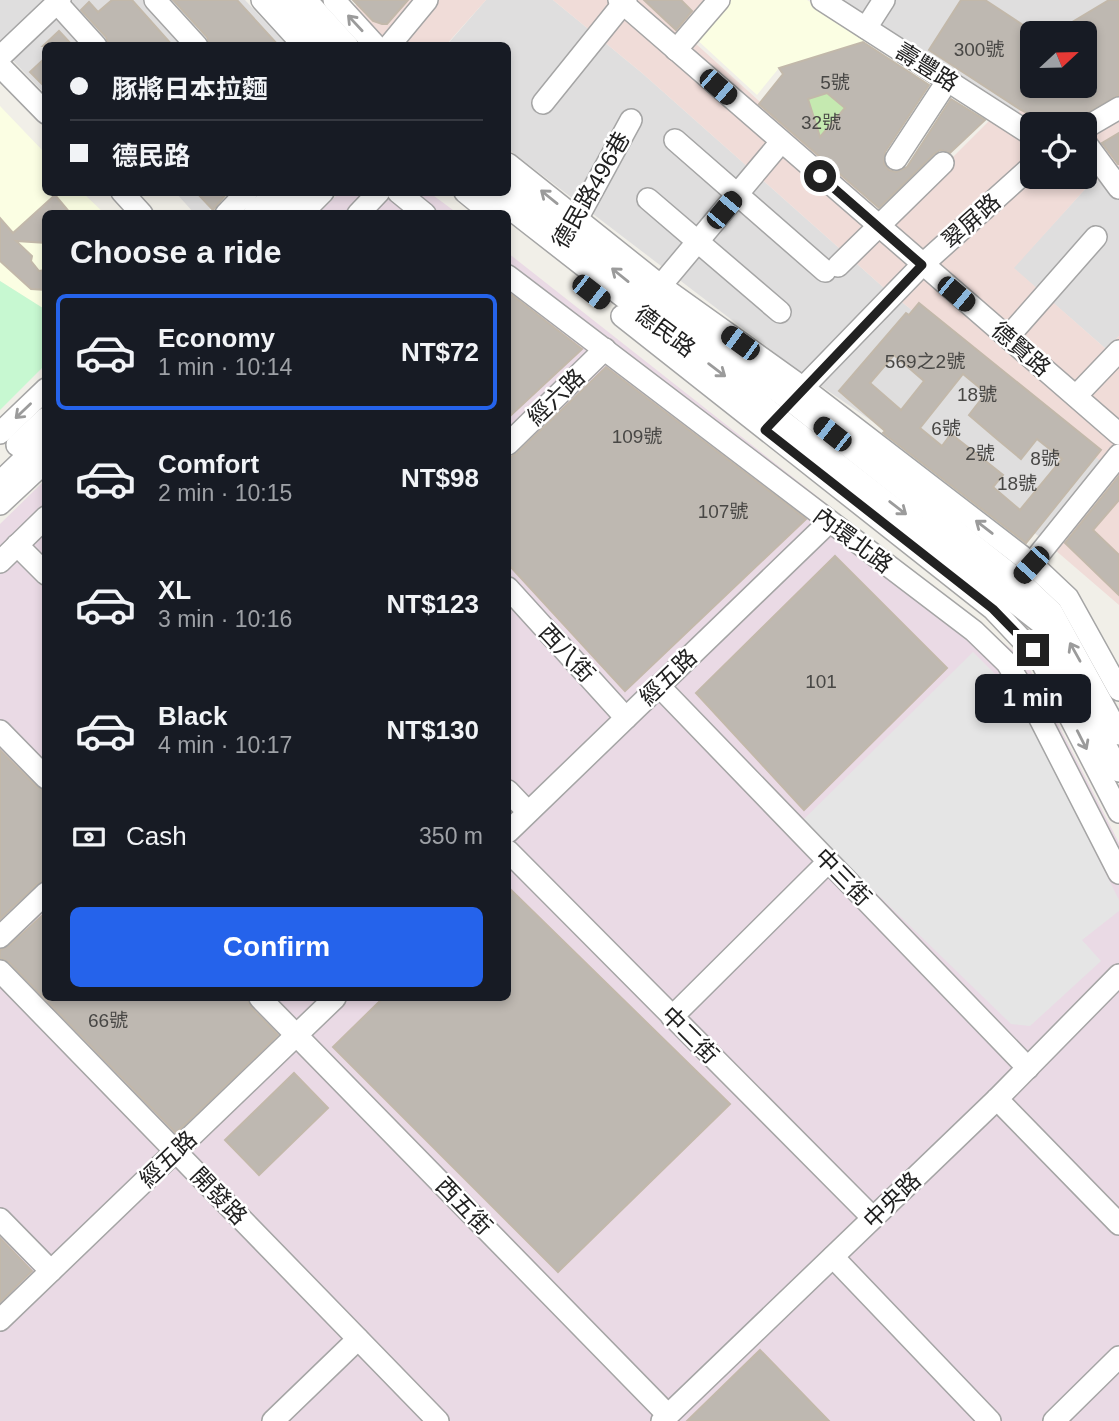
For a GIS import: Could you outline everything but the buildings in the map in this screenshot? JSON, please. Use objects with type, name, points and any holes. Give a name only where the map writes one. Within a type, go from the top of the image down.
[{"type":"street","points":[[155,0],[193,42]]},
{"type":"street","points":[[262,0],[300,42]]},
{"type":"street","points":[[285,0],[323,42]]},
{"type":"street","points":[[306,0],[344,42]]},
{"type":"street","points":[[334,0],[372,42]]},
{"type":"street","points":[[676,50],[719,0]]},
{"type":"street","name":"壽豐路","points":[[822,0],[1020,127]]},
{"type":"street","points":[[866,29],[884,0]]},
{"type":"street","points":[[392,42],[425,1]]},
{"type":"street","points":[[543,103],[622,1]]},
{"type":"street","name":"德賢路","points":[[622,1],[1119,435]]},
{"type":"street","points":[[0,57],[58,2],[93,42]]},
{"type":"street","points":[[0,66],[42,109]]},
{"type":"street","points":[[896,159],[948,80]]},
{"type":"street","points":[[1097,121],[1119,108]]},
{"type":"street","name":"德民路496巷","points":[[564,241],[631,120]]},
{"type":"street","points":[[675,140],[737,194],[831,268],[878,227],[943,163]]},
{"type":"street","points":[[645,305],[781,142]]},
{"type":"street","points":[[1097,158],[1119,188]]},
{"type":"street","name":"德民路","points":[[511,168],[564,241]]},
{"type":"street","name":"翠屏路","points":[[784,408],[922,265],[1020,177]]},
{"type":"street","name":"德民路","points":[[511,188],[564,241],[784,408],[1012,587],[1041,623],[1119,771]]},
{"type":"street","points":[[126,196],[138,210]]},
{"type":"street","points":[[230,210],[243,196]]},
{"type":"street","points":[[258,210],[271,196]]},
{"type":"street","points":[[280,210],[294,196]]},
{"type":"street","points":[[305,210],[319,196]]},
{"type":"street","points":[[362,210],[375,196]]},
{"type":"street","points":[[403,196],[420,210]]},
{"type":"street","points":[[470,196],[487,210]]},
{"type":"street","name":"德民路","points":[[495,196],[564,241],[784,408],[1012,587],[1052,612],[1119,734]]},
{"type":"street","points":[[648,199],[780,312]]},
{"type":"street","name":"德民路","points":[[511,227],[564,241]]},
{"type":"street","points":[[1008,337],[1096,237]]},
{"type":"street","name":"內環北路","points":[[511,277],[829,523],[974,631],[1007,663],[1034,707],[1119,873]]},
{"type":"street","name":"經六路","points":[[511,441],[605,349]]},
{"type":"street","points":[[1076,396],[1119,351]]},
{"type":"street","points":[[0,433],[42,393]]},
{"type":"street","points":[[0,461],[42,422]]},
{"type":"street","points":[[0,482],[42,442]]},
{"type":"street","points":[[1012,587],[1119,455]]},
{"type":"street","points":[[0,505],[42,464]]},
{"type":"street","points":[[0,562],[42,521]]},
{"type":"street","name":"經五路","points":[[511,829],[829,523]]},
{"type":"street","points":[[17,545],[42,570]]},
{"type":"street","name":"德民路","points":[[1012,587],[1068,598],[1119,690]]},
{"type":"street","name":"德民路","points":[[1012,587],[1040,659],[1119,811]]},
{"type":"street","name":"西八街","points":[[511,591],[626,718]]},
{"type":"street","name":"中三街","points":[[659,686],[1028,1068]]},
{"type":"street","points":[[0,732],[42,774]]},
{"type":"street","points":[[511,794],[528,812]]},
{"type":"street","name":"中二街","points":[[511,854],[873,1218]]},
{"type":"street","points":[[672,1017],[828,862]]},
{"type":"street","points":[[0,937],[42,897]]},
{"type":"street","name":"開發路","points":[[0,971],[438,1421]]},
{"type":"street","name":"中央路","points":[[665,1418],[997,1099],[1119,975]]},
{"type":"street","name":"西五街","points":[[263,1001],[665,1418]]},
{"type":"street","name":"經五路","points":[[0,1320],[332,1001]]},
{"type":"street","points":[[997,1099],[1119,1224]]},
{"type":"street","points":[[0,1219],[51,1271]]},
{"type":"street","points":[[833,1257],[990,1421]]},
{"type":"street","points":[[273,1421],[358,1339]]},
{"type":"street","points":[[1054,1421],[1119,1357]]},
{"type":"shaded area","points":[[0,0],[245,0],[284,42],[42,42],[42,91],[0,47]]},
{"type":"shaded area","points":[[360,0],[486,0],[449,42],[386,42],[353,8]]},
{"type":"shaded area","points":[[486,0],[553,0],[642,73],[883,287],[1104,463],[1040,537],[792,366],[511,151],[511,42],[449,42]]},
{"type":"shaded area","points":[[553,0],[709,0],[684,33],[890,220],[990,120],[1018,113],[1029,98],[1097,98],[1097,62],[1119,18],[1119,166],[1097,180],[1097,112],[1020,112],[1020,189],[1085,189],[1014,268],[1106,349],[1119,336],[1119,605],[1040,537],[1103,463],[883,287],[642,73]]},
{"type":"shaded area","points":[[726,0],[807,0],[869,40],[779,68],[757,95],[694,37]]},
{"type":"shaded area","points":[[840,0],[1119,0],[1097,21],[1020,21],[1020,98],[1029,98],[1018,113]]},
{"type":"shaded area","points":[[0,106],[42,150],[42,196],[86,196],[101,210],[42,210],[42,308],[0,281]]},
{"type":"shaded area","points":[[1119,166],[1119,336],[1106,349],[1013,268],[1085,189],[1097,189],[1097,180]]},
{"type":"shaded area","points":[[179,196],[223,196],[209,210],[191,210]]},
{"type":"shaded area","points":[[336,196],[434,196],[453,210],[322,210]]},
{"type":"shaded area","points":[[511,255],[1025,660],[1119,843],[1119,1421],[0,1421],[0,524],[42,483],[42,1001],[511,1001]]},
{"type":"shaded area","points":[[973,652],[1017,696],[1119,900],[1119,911],[1082,940],[1101,961],[1030,1026],[1011,1024],[802,821]]},
{"type":"green space","points":[[827,93],[851,113],[833,121],[811,148],[801,139],[815,121],[808,99]]},
{"type":"green space","points":[[0,281],[42,307],[42,368],[0,410]]},
{"type":"route","points":[[820,176],[922,265],[802,387],[765,430],[993,609],[1033,650]]}]
